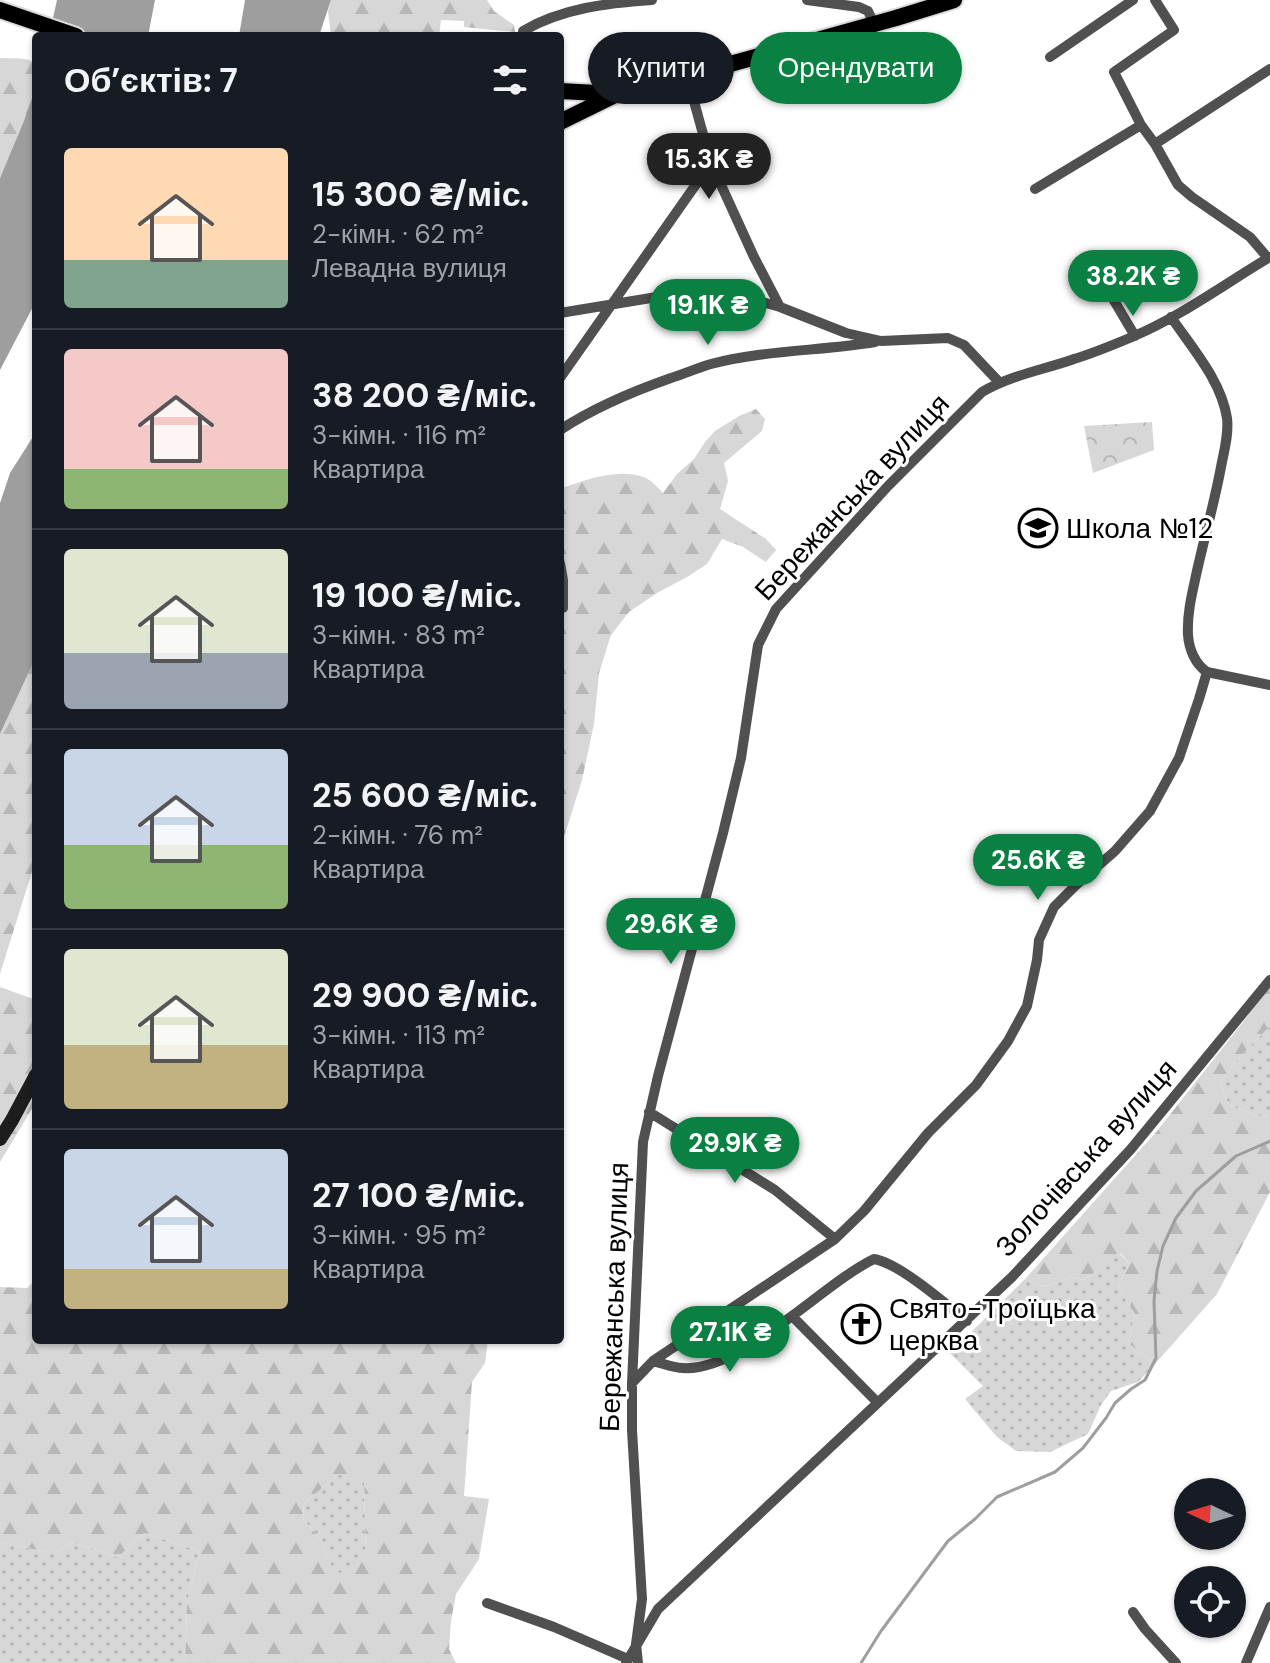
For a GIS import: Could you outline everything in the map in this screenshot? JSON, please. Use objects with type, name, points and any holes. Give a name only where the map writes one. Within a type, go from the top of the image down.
[{"type":"main road","points":[[734,63],[954,0]]},
{"type":"main road","points":[[0,10],[64,32]]},
{"type":"main road","points":[[564,91],[588,92]]},
{"type":"main road","points":[[564,120],[597,104]]},
{"type":"main road","points":[[0,1139],[32,1082]]},
{"type":"street","points":[[523,32],[542,20],[568,12],[652,0]]},
{"type":"street","points":[[807,0],[859,7],[868,11],[874,24]]},
{"type":"street","points":[[1050,57],[1133,0]]},
{"type":"street","points":[[1155,0],[1174,30],[1114,72],[1141,125],[1178,185],[1250,237],[1269,257]]},
{"type":"street","points":[[1155,144],[1270,69]]},
{"type":"street","points":[[695,104],[711,163],[780,307]]},
{"type":"street","points":[[1035,189],[1141,125]]},
{"type":"street","points":[[564,372],[711,163]]},
{"type":"street","name":"Бережанська вулиця","points":[[636,1644],[642,1599],[632,1383],[643,1142],[741,758],[758,645],[776,609],[858,519],[982,392],[999,382],[1075,359],[1135,336],[1269,257]]},
{"type":"street","points":[[1103,282],[1135,336]]},
{"type":"street","points":[[564,312],[681,293],[745,297],[846,333],[881,341]]},
{"type":"street","points":[[1171,317],[1216,384],[1227,421],[1215,499],[1188,614],[1188,637],[1199,667],[1207,672],[1270,685]]},
{"type":"street","points":[[564,428],[600,405],[712,364],[780,352],[881,341],[948,338],[964,345],[999,382]]},
{"type":"street","points":[[632,1383],[653,1361],[835,1239],[864,1211],[928,1133],[976,1085],[1008,1041],[1027,1006],[1039,940],[1054,907],[1115,851],[1150,811],[1179,758],[1207,672]]},
{"type":"street","name":"Золочівська вулиця","points":[[631,1662],[636,1644],[658,1609],[1012,1277],[1131,1149],[1270,980]]},
{"type":"street","points":[[649,1112],[775,1190],[835,1239]]},
{"type":"street","points":[[653,1361],[684,1368],[716,1363],[743,1349],[869,1261],[878,1259],[925,1288],[967,1321]]},
{"type":"street","points":[[792,1316],[878,1403]]},
{"type":"street","points":[[487,1603],[554,1627],[631,1662]]},
{"type":"street","points":[[1246,1663],[1270,1607]]},
{"type":"street","points":[[1133,1612],[1176,1663]]},
{"type":"green space","points":[[331,0],[487,0],[494,11],[514,25],[515,32],[464,27],[464,21],[441,20],[440,32],[331,32],[328,11]]},
{"type":"green space","points":[[0,58],[24,59],[32,61],[32,98],[0,178]]},
{"type":"green space","points":[[756,409],[765,419],[762,431],[724,463],[728,481],[720,509],[766,539],[776,550],[766,562],[743,547],[722,539],[707,564],[629,612],[611,635],[599,673],[594,724],[582,780],[564,837],[564,488],[601,476],[623,474],[646,478],[663,493],[715,431]]},
{"type":"green space","points":[[1152,422],[1154,450],[1093,473],[1084,426]]},
{"type":"green space","points":[[32,666],[32,872],[0,974],[0,734]]},
{"type":"green space","points":[[1270,978],[1270,1026],[1235,1062],[1220,1083],[1229,1105],[1257,1116],[1270,1115],[1270,1192],[1217,1294],[1155,1364],[1128,1343],[1135,1314],[1118,1287],[1129,1263],[1120,1253],[1084,1280],[1070,1277],[1046,1287],[1025,1279],[1157,1131],[1247,1017]]},
{"type":"green space","points":[[0,987],[32,999],[32,1109],[0,1162]]},
{"type":"green space","points":[[1270,1026],[1270,1115],[1257,1116],[1229,1105],[1220,1083],[1235,1062]]},
{"type":"green space","points":[[1119,1253],[1129,1263],[1118,1287],[1135,1314],[1128,1343],[1155,1364],[1138,1382],[1111,1391],[1088,1434],[1050,1452],[1016,1451],[997,1437],[965,1399],[983,1386],[950,1353],[1025,1279],[1046,1287],[1070,1277],[1084,1280]]},
{"type":"green space","points":[[32,1283],[32,1344],[487,1344],[485,1363],[472,1382],[464,1496],[489,1499],[479,1559],[456,1594],[449,1649],[456,1663],[185,1663],[187,1603],[199,1551],[144,1533],[118,1557],[71,1542],[55,1554],[0,1542],[0,1287],[27,1288]],"holes":[[[338,1475],[364,1479],[366,1560],[335,1575],[321,1540],[303,1519],[304,1503]]]},
{"type":"green space","points":[[339,1474],[364,1479],[366,1560],[335,1576],[321,1540],[303,1519],[304,1503]]},
{"type":"green space","points":[[144,1533],[199,1551],[187,1603],[185,1663],[0,1663],[0,1542],[55,1554],[71,1542],[118,1557]]},
{"type":"shaded area","points":[[57,0],[155,0],[149,32],[50,32]]},
{"type":"shaded area","points":[[245,0],[331,0],[320,32],[240,32]]},
{"type":"shaded area","points":[[32,98],[32,309],[0,370],[0,178]]},
{"type":"shaded area","points":[[32,438],[32,666],[0,734],[0,503],[10,473]]},
{"type":"waterway","points":[[861,1663],[948,1541],[997,1497],[1055,1472],[1083,1448],[1115,1403],[1145,1380],[1156,1358],[1154,1301],[1157,1271],[1163,1246],[1176,1218],[1196,1191],[1236,1156],[1270,1141]]},
{"type":"place","name":"Школа №12","points":[[1038,528]]},
{"type":"place","name":"Свято-Троїцька церква","points":[[861,1324]]}]
